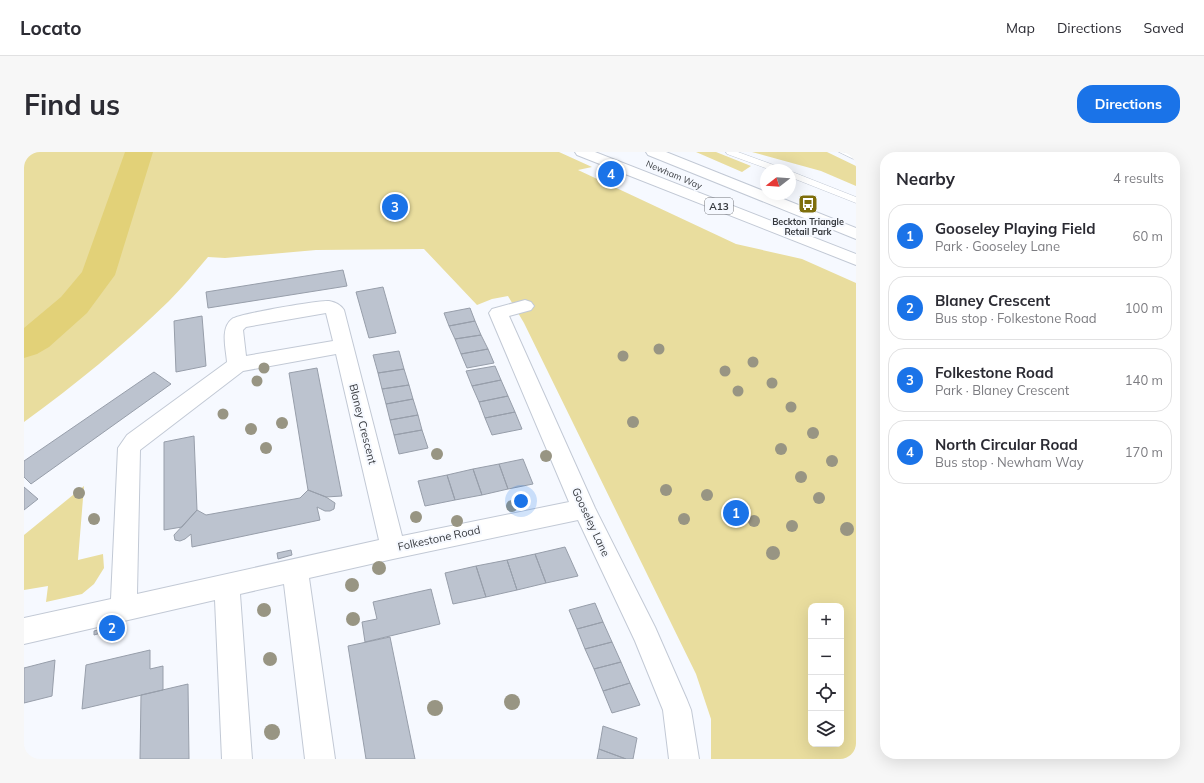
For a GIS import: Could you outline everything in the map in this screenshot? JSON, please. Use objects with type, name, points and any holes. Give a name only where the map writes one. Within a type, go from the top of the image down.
[{"type":"main road","name":"A13","points":[[582,152],[856,260]]},
{"type":"main road","name":"Newham Way","points":[[621,152],[768,216],[856,260]]},
{"type":"main road","name":"Newham Way","points":[[653,152],[856,234]]},
{"type":"main road","name":"A13","points":[[683,152],[791,207]]},
{"type":"main road","name":"Gooseley Lane","points":[[525,306],[498,313],[584,509],[646,636],[677,710],[684,759]]},
{"type":"main road","name":"Blaney Crescent","points":[[237,365],[234,330],[239,323],[252,319],[328,307],[335,310],[394,548]]},
{"type":"main road","points":[[124,609],[129,448],[135,441],[237,365],[344,346]]},
{"type":"main road","name":"Folkestone Road","points":[[24,631],[394,548],[584,509]]},
{"type":"main road","points":[[295,570],[320,759]]},
{"type":"main road","points":[[227,586],[237,759]]},
{"type":"lane","points":[[730,152],[763,164]]},
{"type":"lane","points":[[843,152],[856,157]]},
{"type":"lane","points":[[796,176],[856,200]]},
{"type":"shaded area","points":[[24,152],[559,152],[592,167],[578,170],[736,244],[802,259],[856,283],[856,759],[711,759],[711,719],[696,674],[524,323],[508,296],[492,299],[477,305],[424,249],[316,250],[225,258],[208,257],[174,296],[135,333],[62,394],[24,422]]},
{"type":"shaded area","points":[[696,152],[716,152],[751,166],[742,172]]},
{"type":"shaded area","points":[[752,152],[827,152],[856,166],[856,186],[821,171]]},
{"type":"shaded area","points":[[84,486],[78,560],[103,554],[104,568],[94,584],[82,594],[46,602],[48,586],[24,590],[24,535]]},
{"type":"building","points":[[343,270],[347,286],[208,308],[206,292]]},
{"type":"building","points":[[383,287],[396,333],[369,338],[356,292]]},
{"type":"building","points":[[470,308],[475,321],[449,326],[444,313]]},
{"type":"building","points":[[202,316],[206,366],[176,372],[174,321]]},
{"type":"building","points":[[475,321],[481,335],[455,339],[449,326]]},
{"type":"building","points":[[481,335],[488,349],[461,354],[455,339]]},
{"type":"building","points":[[488,349],[494,363],[467,368],[461,354]]},
{"type":"building","points":[[399,351],[404,369],[378,373],[373,355]]},
{"type":"building","points":[[495,366],[501,380],[472,386],[466,371]]},
{"type":"building","points":[[317,368],[342,496],[326,497],[308,490],[289,373]]},
{"type":"building","points":[[404,369],[409,385],[382,389],[378,373]]},
{"type":"building","points":[[154,372],[171,384],[31,484],[24,477],[24,461]]},
{"type":"building","points":[[501,380],[508,396],[479,402],[472,386]]},
{"type":"building","points":[[409,385],[413,399],[386,404],[382,389]]},
{"type":"building","points":[[508,396],[515,412],[485,418],[479,402]]},
{"type":"building","points":[[413,399],[418,415],[390,420],[386,404]]},
{"type":"building","points":[[515,412],[522,429],[492,435],[485,418]]},
{"type":"building","points":[[418,415],[422,430],[394,435],[390,420]]},
{"type":"building","points":[[422,430],[428,448],[399,454],[394,435]]},
{"type":"building","points":[[194,436],[197,510],[182,527],[164,530],[164,442]]},
{"type":"building","points":[[523,459],[533,484],[508,489],[499,464]]},
{"type":"building","points":[[499,464],[508,489],[482,495],[473,469]]},
{"type":"building","points":[[473,469],[482,495],[455,500],[447,475]]},
{"type":"building","points":[[447,475],[455,500],[425,506],[418,481]]},
{"type":"building","points":[[24,487],[38,499],[24,510]]},
{"type":"building","points":[[308,490],[326,497],[335,503],[334,509],[330,511],[325,511],[317,507],[320,520],[192,547],[191,534],[180,541],[175,540],[174,535],[197,510],[206,515],[300,498]]},
{"type":"building","points":[[565,547],[578,576],[546,583],[535,554]]},
{"type":"building","points":[[291,550],[292,555],[278,559],[277,553]]},
{"type":"building","points":[[535,554],[546,583],[517,590],[507,560]]},
{"type":"building","points":[[507,560],[517,590],[486,597],[476,566]]},
{"type":"building","points":[[476,566],[486,597],[453,604],[445,573]]},
{"type":"building","points":[[431,589],[440,624],[365,642],[362,622],[377,619],[373,602]]},
{"type":"building","points":[[595,603],[603,622],[577,629],[569,610]]},
{"type":"building","points":[[603,622],[612,642],[585,649],[577,629]]},
{"type":"building","points":[[108,627],[108,631],[94,635],[94,631]]},
{"type":"building","points":[[390,637],[415,759],[366,759],[348,646]]},
{"type":"building","points":[[612,642],[621,662],[594,669],[585,649]]},
{"type":"building","points":[[150,650],[150,669],[163,666],[163,690],[82,709],[86,665]]},
{"type":"building","points":[[55,660],[52,696],[24,703],[24,668]]},
{"type":"building","points":[[621,662],[630,683],[603,691],[594,669]]},
{"type":"building","points":[[630,683],[640,705],[612,713],[603,691]]},
{"type":"building","points":[[188,684],[189,759],[140,759],[141,695]]},
{"type":"building","points":[[603,726],[637,738],[633,759],[626,759],[599,749]]},
{"type":"building","points":[[599,749],[626,759],[597,759]]},
{"type":"waterway","points":[[24,345],[36,338],[74,305],[98,275],[139,152]]},
{"type":"place","name":"North Circular Road","points":[[611,174]]},
{"type":"place","name":"Beckton Triangle Retail Park","points":[[808,204]]},
{"type":"place","name":"Folkestone Road","points":[[395,207]]},
{"type":"place","name":"Gooseley Playing Field","points":[[736,513]]},
{"type":"place","name":"Blaney Crescent","points":[[112,628]]}]
